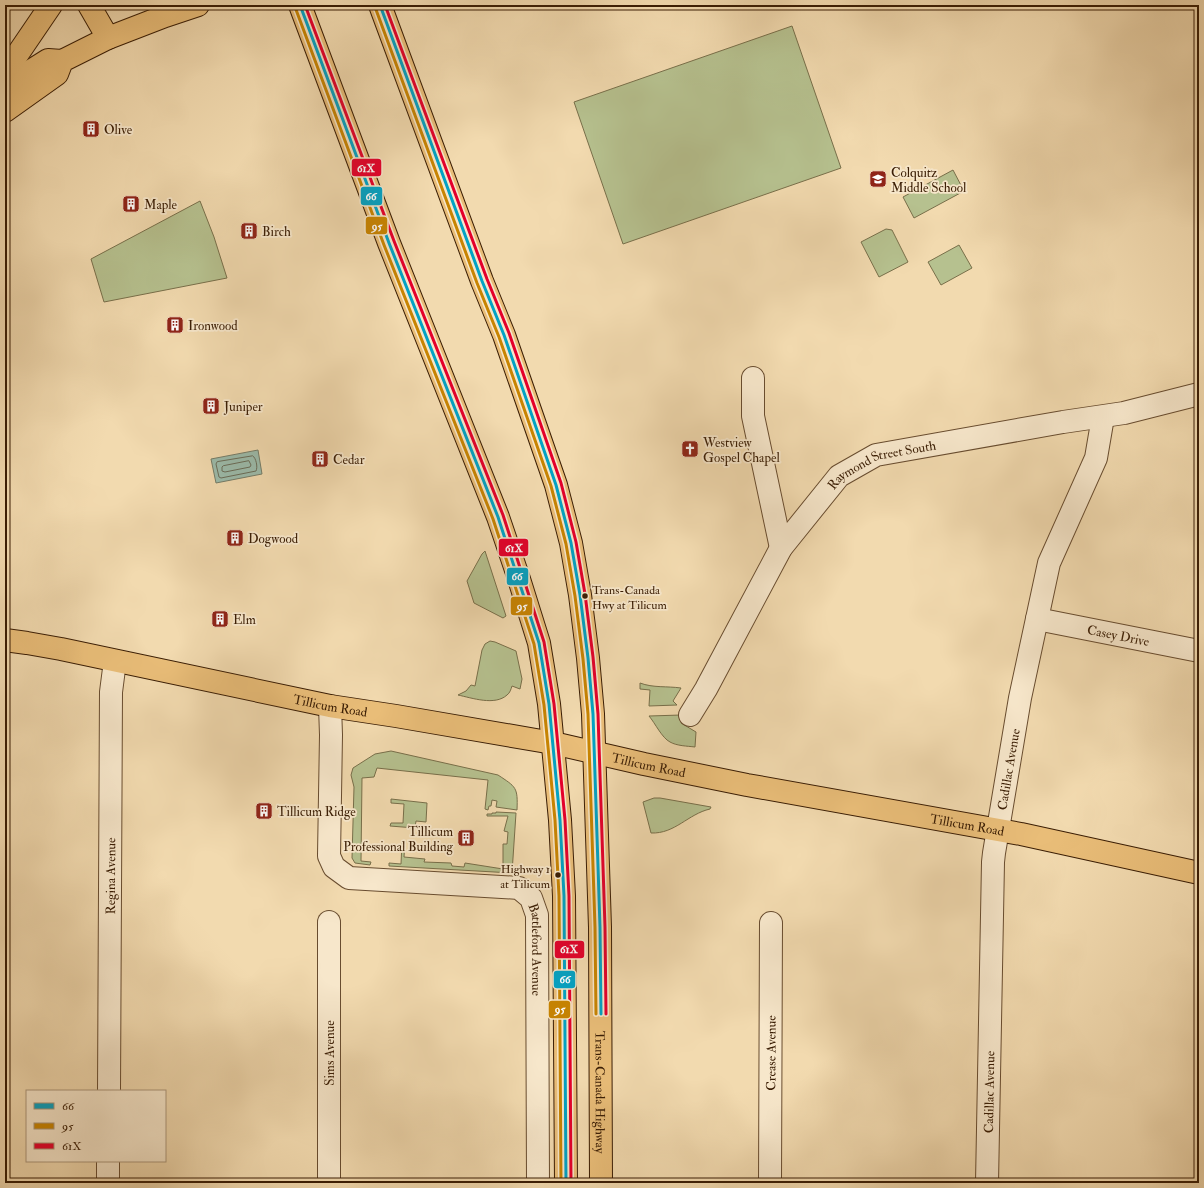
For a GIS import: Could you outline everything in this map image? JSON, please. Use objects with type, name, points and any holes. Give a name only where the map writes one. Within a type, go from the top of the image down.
[{"type":"main road","points":[[5,68],[16,55],[51,5]]},
{"type":"main road","points":[[89,5],[108,38]]},
{"type":"main road","points":[[5,87],[48,60],[62,61],[108,38],[198,5]]},
{"type":"main road","points":[[300,5],[389,243],[498,517],[537,636],[549,704],[560,820],[564,896],[566,1183]]},
{"type":"main road","name":"Trans-Canada Highway","points":[[383,14],[504,335],[556,484],[571,542],[588,658],[593,714],[600,928],[601,1183]]},
{"type":"main road","points":[[5,110],[56,74],[62,61]]},
{"type":"main road","name":"Tillicum Road","points":[[5,640],[62,649],[330,706],[553,743],[638,763],[747,785],[998,830],[1199,873]]},
{"type":"street","points":[[753,378],[753,416],[781,548]]},
{"type":"street","name":"Raymond Street South","points":[[690,715],[706,689],[781,548],[839,476],[876,455],[1063,422],[1124,413],[1199,394]]},
{"type":"street","name":"Cadillac Avenue","points":[[987,1183],[992,862],[1020,698],[1049,563],[1096,458],[1103,416]]},
{"type":"street","name":"Casey Drive","points":[[1037,618],[1199,651]]},
{"type":"street","name":"Regina Avenue","points":[[109,1090],[110,692],[115,661]]},
{"type":"street","name":"Battleford Avenue","points":[[330,706],[329,856],[334,867],[349,878],[519,888],[531,898],[537,915],[538,1183]]},
{"type":"street","name":"Sims Avenue","points":[[329,922],[329,1183]]},
{"type":"street","name":"Crease Avenue","points":[[770,1183],[771,923]]},
{"type":"street","points":[[108,1162],[108,1183]]},
{"type":"green space","points":[[792,26],[841,168],[623,244],[574,102]]},
{"type":"green space","points":[[953,170],[964,191],[914,218],[903,197]]},
{"type":"green space","points":[[200,201],[214,237],[227,278],[104,302],[91,259]]},
{"type":"green space","points":[[886,229],[892,230],[908,262],[879,277],[861,242]]},
{"type":"green space","points":[[959,245],[972,268],[941,285],[928,262]]},
{"type":"green space","points":[[485,551],[506,616],[503,618],[474,603],[467,581]]},
{"type":"green space","points":[[490,641],[516,651],[522,679],[520,689],[512,686],[508,694],[502,698],[490,701],[458,695],[466,691],[471,685],[475,686],[482,650],[485,644]]},
{"type":"green space","points":[[640,683],[645,685],[681,688],[673,701],[677,705],[649,706],[650,690],[640,689]]},
{"type":"green space","points":[[681,715],[683,718],[681,723],[696,732],[695,747],[682,746],[667,740],[649,716]]},
{"type":"green space","points":[[391,751],[498,775],[515,788],[517,810],[496,807],[497,801],[492,800],[491,806],[489,806],[488,810],[485,809],[488,780],[377,768],[374,777],[362,778],[361,861],[371,862],[370,865],[355,863],[352,858],[354,787],[351,775],[353,768],[375,754]]},
{"type":"green space","points":[[654,798],[711,807],[710,809],[695,815],[674,827],[660,832],[651,833],[643,802]]},
{"type":"green space","points":[[391,799],[427,803],[426,822],[416,821],[415,828],[390,826],[391,823],[403,823],[404,804],[391,803]]},
{"type":"green space","points":[[496,812],[516,813],[512,873],[389,866],[389,863],[401,864],[402,842],[405,842],[404,857],[425,859],[424,862],[451,863],[452,866],[464,867],[465,863],[503,869],[503,844],[507,844],[508,832],[504,831],[508,816],[487,816],[487,814]]},
{"type":"water","points":[[258,450],[262,474],[216,483],[211,459]]},
{"type":"transit line","name":"66","points":[[300,5],[389,243],[498,517],[539,643],[549,704],[560,820],[564,896],[566,1183]]},
{"type":"transit line","name":"61X","points":[[305,5],[394,241],[503,515],[544,642],[554,704],[565,820],[569,896],[571,1183]]},
{"type":"transit line","name":"66","points":[[380,5],[482,281],[504,335],[556,485],[571,543],[580,595],[593,714],[600,927],[601,1014]]},
{"type":"transit line","name":"61X","points":[[385,5],[487,279],[509,333],[561,483],[576,542],[585,594],[598,714],[605,927],[606,1014]]},
{"type":"transit line","name":"95","points":[[295,7],[384,245],[493,519],[534,644],[544,705],[555,820],[559,896],[561,1183]]},
{"type":"transit line","name":"95","points":[[375,7],[477,283],[499,337],[551,486],[566,544],[575,596],[588,714],[595,927],[596,1014]]},
{"type":"place","name":"Olive","points":[[91,129]]},
{"type":"place","name":"Colquitz Middle School","points":[[878,179]]},
{"type":"place","name":"Maple","points":[[131,204]]},
{"type":"place","name":"Birch","points":[[249,231]]},
{"type":"place","name":"Ironwood","points":[[175,325]]},
{"type":"place","name":"Juniper","points":[[211,406]]},
{"type":"place","name":"Westview Gospel Chapel","points":[[690,449]]},
{"type":"place","name":"Cedar","points":[[320,459]]},
{"type":"place","name":"Dogwood","points":[[235,538]]},
{"type":"place","name":"Trans-Canada Hwy at Tilicum","points":[[585,596]]},
{"type":"place","name":"Elm","points":[[220,619]]},
{"type":"place","name":"Tillicum Ridge","points":[[264,811]]},
{"type":"place","name":"Tillicum Professional Building","points":[[466,838]]},
{"type":"place","name":"Highway 1 at Tilicum","points":[[558,875]]}]
